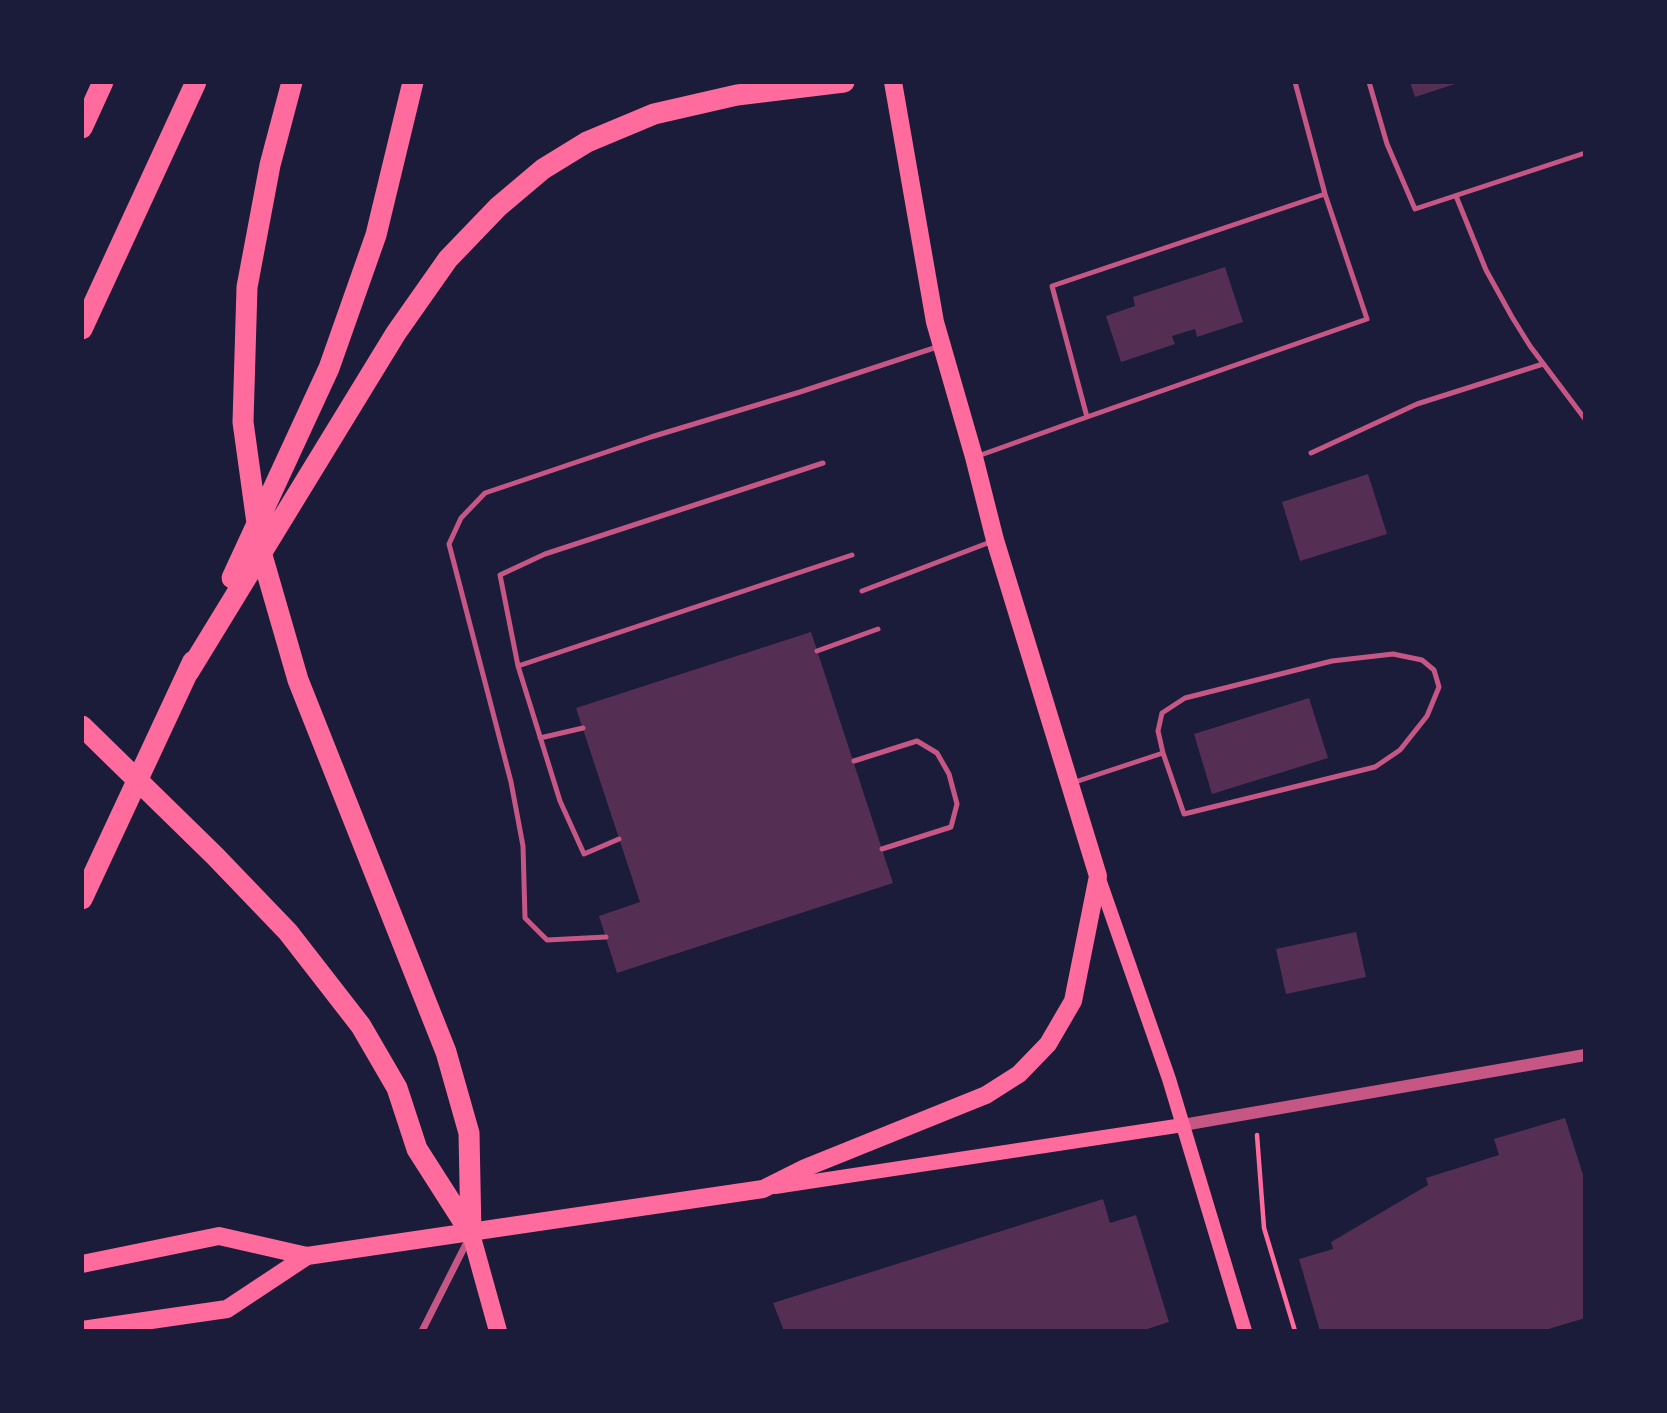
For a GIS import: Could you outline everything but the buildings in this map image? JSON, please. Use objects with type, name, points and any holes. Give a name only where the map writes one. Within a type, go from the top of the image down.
[{"type":"highway","points":[[82,128],[103,82]]},
{"type":"highway","points":[[82,329],[196,82]]},
{"type":"highway","points":[[292,82],[270,164],[247,287],[243,422],[261,551],[298,680],[446,1052],[469,1133],[471,1234]]},
{"type":"highway","points":[[82,898],[329,368],[376,235],[413,82]]},
{"type":"highway","points":[[188,673],[396,333],[448,260],[498,207],[543,169],[587,142],[654,114],[737,95],[844,82]]},
{"type":"highway","points":[[82,726],[215,856],[288,932],[361,1026],[397,1088],[417,1149],[471,1234]]},
{"type":"main road","points":[[893,82],[935,322],[995,540],[1098,876],[1183,1125],[1245,1331]]},
{"type":"main road","points":[[763,1189],[805,1168],[986,1095],[1020,1074],[1048,1044],[1073,1001],[1098,876]]},
{"type":"main road","points":[[82,1264],[219,1236],[307,1256],[471,1234],[1183,1125]]},
{"type":"main road","points":[[471,1234],[498,1331]]},
{"type":"main road","points":[[82,1330],[227,1309],[307,1256]]},
{"type":"street","points":[[1183,1125],[1585,1055]]},
{"type":"street","points":[[422,1331],[471,1234]]},
{"type":"lane","points":[[974,457],[1367,319],[1325,194],[1295,82]]},
{"type":"lane","points":[[1369,82],[1387,144],[1415,209],[1585,153]]},
{"type":"lane","points":[[1087,417],[1052,286],[1325,194]]},
{"type":"lane","points":[[1456,196],[1486,270],[1512,317],[1543,364],[1585,419]]},
{"type":"lane","points":[[606,937],[547,940],[525,918],[523,846],[511,782],[449,544],[461,518],[485,493],[651,437],[942,345]]},
{"type":"lane","points":[[1311,453],[1417,404],[1543,364]]},
{"type":"lane","points":[[619,839],[584,854],[560,801],[518,666],[500,575],[545,555],[823,464]]},
{"type":"lane","points":[[862,592],[995,540]]},
{"type":"lane","points":[[518,666],[852,555]]},
{"type":"lane","points":[[817,651],[878,629]]},
{"type":"lane","points":[[1393,654],[1422,660],[1434,670],[1439,687],[1427,716],[1400,750],[1375,767],[1184,814],[1163,753],[1158,731],[1161,713],[1185,698],[1332,661],[1393,654]]},
{"type":"lane","points":[[540,738],[583,728]]},
{"type":"lane","points":[[854,761],[916,741],[937,753],[948,774],[957,804],[951,827],[882,849]]},
{"type":"lane","points":[[1069,784],[1163,753]]},
{"type":"path","points":[[1255,1113],[1264,1228],[1295,1331]]}]
